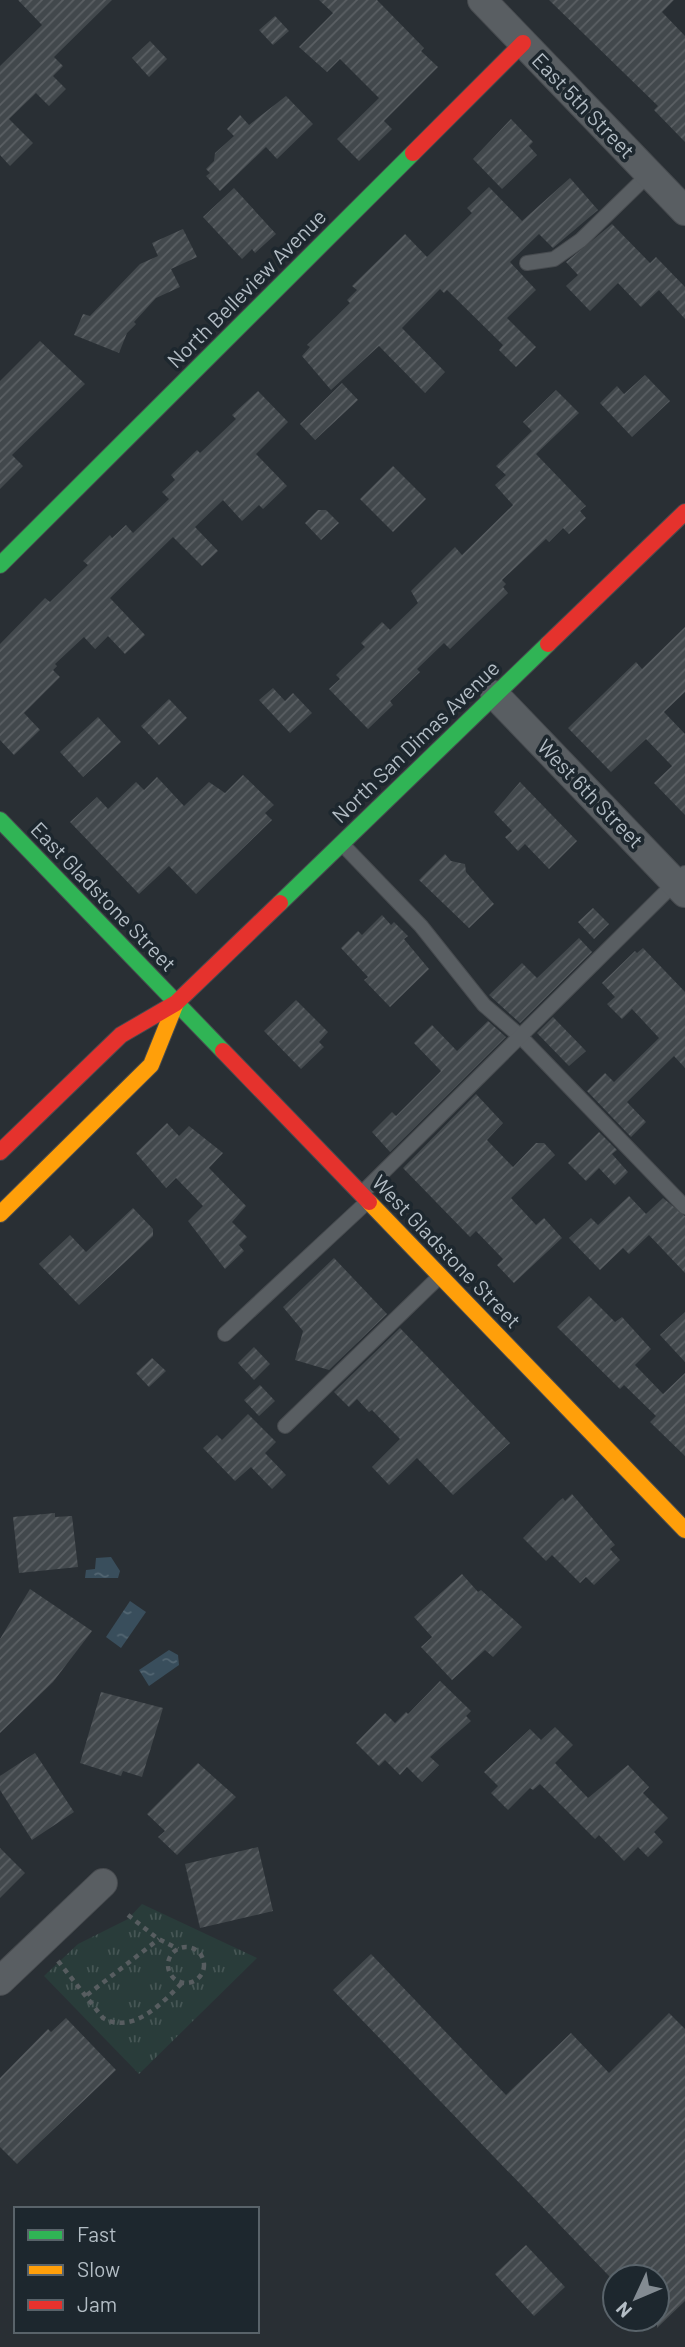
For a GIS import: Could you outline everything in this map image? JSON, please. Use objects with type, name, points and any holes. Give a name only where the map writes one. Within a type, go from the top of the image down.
[{"type":"main road","name":"North Belleview Avenue","points":[[0,565],[523,43]]},
{"type":"main road","name":"North San Dimas Avenue","points":[[0,1152],[121,1035],[176,1003],[685,512]]},
{"type":"main road","name":"East Gladstone Street","points":[[0,820],[176,1003]]},
{"type":"main road","name":"North San Dimas Avenue","points":[[0,1214],[151,1065],[176,1003]]},
{"type":"main road","name":"West Gladstone Street","points":[[176,1003],[685,1530]]},
{"type":"street","name":"East 5th Street","points":[[482,0],[685,211]]},
{"type":"street","name":"West 6th Street","points":[[495,695],[682,883]]},
{"type":"street","points":[[0,1981],[103,1883]]},
{"type":"lane","points":[[527,263],[554,259],[572,246],[649,174]]},
{"type":"lane","points":[[341,843],[421,926],[484,1005],[520,1036],[685,1207]]},
{"type":"lane","points":[[225,1334],[365,1197],[520,1036],[682,883]]},
{"type":"lane","points":[[285,1426],[440,1276]]},
{"type":"path","points":[[56,1958],[103,2018],[113,2024],[125,2024],[146,2015],[162,2004],[181,1983],[197,1979],[203,1965],[196,1951],[178,1949],[159,1939],[128,1915]]},
{"type":"path","points":[[87,1995],[159,1939]]},
{"type":"path","points":[[178,1949],[168,1964],[172,1976],[181,1983]]},
{"type":"green space","points":[[142,1904],[257,1958],[139,2074],[44,1976],[78,1944],[128,1919]]},
{"type":"water","points":[[111,1557],[120,1571],[118,1578],[85,1578],[86,1570],[95,1569],[96,1558]]},
{"type":"water","points":[[130,1601],[146,1612],[121,1648],[106,1637]]},
{"type":"water","points":[[169,1650],[178,1655],[179,1665],[149,1686],[139,1670]]},
{"type":"building","points":[[18,0],[112,0],[54,57],[63,66],[53,76],[66,89],[49,106],[36,93],[9,119],[33,143],[10,166],[0,155],[0,66],[42,25]]},
{"type":"building","points":[[319,0],[377,0],[424,48],[421,51],[438,67],[384,121],[392,129],[359,161],[337,139],[379,98],[340,59],[327,72],[299,47],[333,13]]},
{"type":"building","points":[[549,0],[674,0],[662,12],[685,36],[685,142],[654,110],[658,106]]},
{"type":"building","points":[[275,16],[289,31],[273,45],[259,30]]},
{"type":"building","points":[[150,41],[167,59],[149,77],[132,58]]},
{"type":"building","points":[[286,96],[313,124],[277,159],[266,147],[220,191],[206,176],[210,173],[206,169],[214,161],[215,153],[234,136],[227,129],[240,115],[249,125]]},
{"type":"building","points":[[511,119],[533,142],[529,146],[537,155],[502,189],[473,159]]},
{"type":"building","points":[[570,178],[598,210],[553,248],[539,234],[510,262],[536,290],[507,318],[536,347],[516,367],[499,350],[503,345],[447,290],[444,293],[440,289],[402,328],[445,372],[425,393],[379,346],[331,390],[302,356],[310,347],[307,345],[350,303],[347,300],[357,290],[352,286],[405,234],[427,257],[472,213],[467,208],[489,187],[522,221]]},
{"type":"building","points":[[234,188],[276,234],[255,253],[252,249],[242,259],[203,217]]},
{"type":"building","points":[[612,224],[650,263],[656,257],[685,287],[685,319],[659,290],[641,307],[618,283],[590,311],[566,286],[578,275],[566,262]]},
{"type":"building","points":[[183,229],[197,257],[171,269],[180,287],[156,298],[134,322],[136,324],[127,333],[119,353],[74,335],[83,314],[90,316],[140,264],[158,256],[152,243]]},
{"type":"building","points":[[40,341],[85,384],[12,455],[23,466],[0,489],[0,381]]},
{"type":"building","points":[[645,375],[670,401],[632,437],[600,403],[617,386],[624,394]]},
{"type":"building","points":[[342,383],[358,400],[315,440],[300,424]]},
{"type":"building","points":[[556,390],[579,413],[536,454],[586,506],[580,511],[586,518],[569,534],[563,528],[549,542],[546,539],[502,580],[508,593],[450,649],[444,643],[417,669],[420,672],[390,701],[393,705],[368,729],[329,689],[340,679],[336,675],[365,647],[361,643],[382,622],[390,630],[418,603],[411,591],[455,547],[462,555],[513,505],[495,485],[506,475],[496,466],[532,431],[523,422]]},
{"type":"building","points":[[258,391],[288,422],[256,454],[287,486],[263,509],[259,505],[242,521],[223,500],[195,527],[218,551],[202,566],[173,537],[110,598],[145,635],[125,654],[108,636],[95,649],[84,637],[55,664],[57,666],[53,670],[60,677],[24,713],[40,730],[14,755],[0,740],[0,644],[45,598],[50,602],[88,565],[83,561],[110,535],[112,538],[126,525],[133,533],[169,499],[162,492],[175,480],[171,475],[197,450],[200,453],[236,419],[232,415]]},
{"type":"building","points":[[393,466],[426,499],[393,532],[360,499]]},
{"type":"building","points":[[318,510],[326,510],[339,523],[321,540],[305,523]]},
{"type":"building","points":[[685,627],[685,692],[664,712],[685,734],[685,815],[654,783],[672,766],[646,739],[611,772],[568,728],[636,662],[642,669]]},
{"type":"building","points":[[273,688],[285,701],[293,693],[312,713],[290,733],[259,700]]},
{"type":"building","points":[[169,699],[187,718],[159,745],[141,726]]},
{"type":"building","points":[[98,717],[121,742],[83,777],[60,752]]},
{"type":"building","points":[[243,775],[274,805],[265,813],[272,820],[196,894],[169,866],[139,894],[70,822],[97,797],[108,809],[136,782],[144,790],[157,777],[184,806],[209,782],[225,793]]},
{"type":"building","points":[[520,782],[577,841],[549,869],[525,844],[518,851],[505,837],[512,831],[494,812]]},
{"type":"building","points":[[445,854],[451,861],[465,864],[466,872],[494,904],[469,928],[419,880]]},
{"type":"building","points":[[593,908],[609,924],[594,939],[578,922]]},
{"type":"building","points":[[382,915],[391,925],[394,922],[408,936],[404,939],[429,969],[390,1007],[364,980],[368,977],[341,948],[358,931],[362,935]]},
{"type":"building","points":[[579,938],[592,952],[520,1023],[489,995],[522,963],[537,978]]},
{"type":"building","points":[[643,948],[685,992],[685,1068],[674,1056],[627,1102],[646,1122],[631,1137],[587,1091],[605,1073],[614,1082],[659,1038],[632,1009],[622,1019],[607,1004],[615,997],[602,983],[635,951],[637,953]]},
{"type":"building","points":[[296,1000],[328,1032],[319,1042],[324,1047],[301,1069],[264,1031]]},
{"type":"building","points":[[553,1017],[586,1051],[569,1066],[537,1033]]},
{"type":"building","points":[[488,1021],[506,1037],[390,1152],[372,1132],[392,1112],[396,1116],[441,1071],[414,1043],[432,1025],[457,1051]]},
{"type":"building","points":[[476,1094],[503,1123],[487,1140],[513,1167],[536,1143],[544,1143],[555,1155],[511,1198],[536,1225],[544,1218],[562,1238],[514,1283],[497,1265],[503,1259],[476,1231],[470,1237],[403,1168]]},
{"type":"building","points":[[167,1123],[179,1136],[189,1126],[223,1153],[209,1168],[246,1206],[232,1222],[247,1237],[239,1245],[244,1251],[225,1269],[188,1221],[203,1206],[176,1178],[166,1188],[136,1153]]},
{"type":"building","points":[[599,1132],[617,1150],[612,1154],[628,1172],[615,1185],[599,1168],[586,1181],[568,1163]]},
{"type":"building","points":[[629,1196],[646,1214],[663,1198],[685,1216],[685,1273],[649,1235],[629,1254],[623,1248],[600,1270],[569,1238],[591,1218],[598,1225]]},
{"type":"building","points":[[133,1208],[153,1229],[153,1236],[79,1305],[39,1264],[70,1235],[86,1252]]},
{"type":"building","points":[[334,1258],[387,1314],[329,1370],[295,1360],[303,1331],[283,1307]]},
{"type":"building","points":[[589,1296],[615,1322],[622,1317],[651,1349],[635,1365],[663,1394],[685,1373],[685,1456],[650,1422],[656,1416],[624,1385],[620,1389],[557,1327]]},
{"type":"building","points":[[685,1312],[685,1362],[660,1335]]},
{"type":"building","points":[[400,1328],[510,1443],[453,1495],[417,1458],[389,1485],[372,1467],[400,1439],[372,1410],[369,1412],[357,1399],[349,1407],[334,1392]]},
{"type":"building","points":[[254,1347],[270,1364],[254,1380],[238,1363]]},
{"type":"building","points":[[152,1358],[166,1371],[149,1387],[136,1373]]},
{"type":"building","points":[[260,1385],[275,1401],[259,1416],[244,1400]]},
{"type":"building","points":[[248,1414],[276,1442],[265,1453],[286,1475],[272,1489],[251,1467],[235,1481],[203,1448],[217,1435],[222,1440]]},
{"type":"building","points":[[572,1494],[615,1545],[610,1549],[620,1560],[594,1585],[586,1577],[580,1583],[552,1555],[546,1561],[523,1538],[559,1501],[563,1498],[565,1501]]},
{"type":"building","points":[[55,1513],[55,1517],[72,1516],[78,1567],[19,1573],[13,1517]]},
{"type":"building","points":[[462,1574],[478,1592],[481,1590],[522,1627],[493,1657],[485,1650],[452,1680],[421,1647],[432,1637],[414,1617]]},
{"type":"building","points":[[30,1589],[92,1631],[53,1682],[0,1733],[0,1639]]},
{"type":"building","points":[[440,1681],[471,1711],[466,1716],[471,1721],[430,1757],[439,1765],[422,1782],[407,1767],[400,1775],[385,1760],[379,1766],[356,1743],[385,1713],[395,1723],[406,1712],[408,1714]]},
{"type":"building","points":[[101,1692],[163,1708],[142,1777],[123,1771],[121,1776],[80,1763]]},
{"type":"building","points":[[555,1727],[573,1745],[555,1763],[588,1798],[628,1765],[649,1787],[643,1793],[668,1818],[654,1832],[663,1842],[648,1857],[638,1847],[624,1861],[599,1835],[595,1839],[540,1784],[533,1790],[530,1788],[508,1810],[491,1793],[498,1786],[484,1772],[530,1729],[541,1740]]},
{"type":"building","points":[[35,1753],[74,1812],[32,1840],[0,1790],[0,1776]]},
{"type":"building","points":[[198,1763],[236,1797],[177,1855],[158,1837],[165,1831],[147,1814]]},
{"type":"building","points":[[258,1847],[273,1911],[200,1928],[185,1864]]},
{"type":"building","points":[[0,1848],[25,1873],[0,1898]]},
{"type":"building","points":[[371,1954],[506,2095],[571,2033],[609,2073],[669,2013],[685,2029],[685,2301],[671,2314],[671,2263],[601,2263],[601,2268],[333,1990]]},
{"type":"building","points":[[66,2018],[116,2070],[17,2164],[0,2147],[0,2078],[48,2029],[51,2032]]},
{"type":"building","points":[[526,2245],[565,2287],[534,2316],[495,2274]]},
{"type":"traffic: fast","points":[[0,565],[413,153]]},
{"type":"traffic: fast","points":[[280,903],[548,644]]},
{"type":"traffic: fast","points":[[0,820],[223,1051]]},
{"type":"traffic: slow","points":[[0,1214],[151,1065],[176,1003]]},
{"type":"traffic: slow","points":[[369,1202],[685,1530]]},
{"type":"traffic: jam","points":[[413,153],[523,43]]},
{"type":"traffic: jam","points":[[548,644],[685,512]]},
{"type":"traffic: jam","points":[[0,1152],[121,1035],[176,1003],[280,903]]},
{"type":"traffic: jam","points":[[223,1051],[369,1202]]}]
